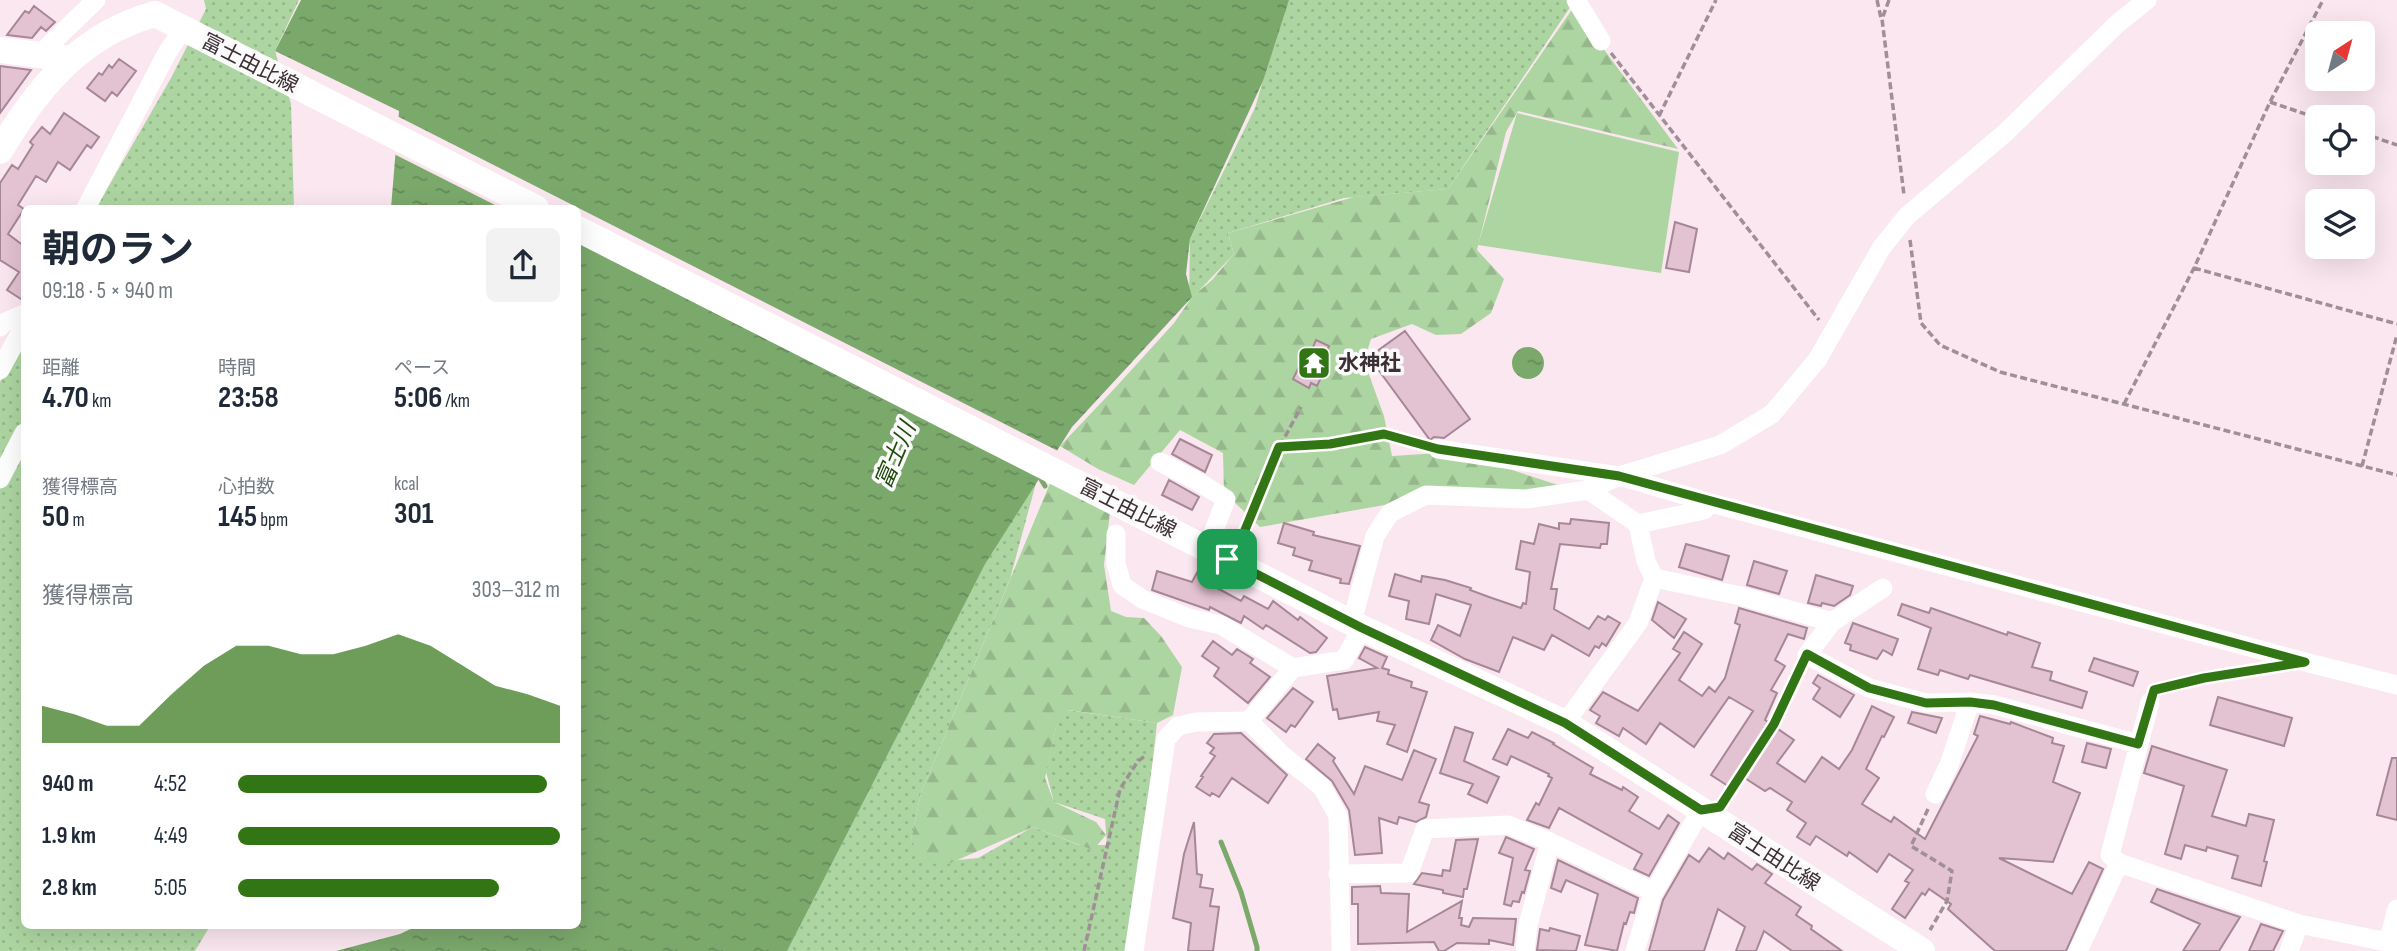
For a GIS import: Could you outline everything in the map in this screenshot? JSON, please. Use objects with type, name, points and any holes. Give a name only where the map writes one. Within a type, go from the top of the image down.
[{"type":"main road","name":"富士由比線","points":[[0,151],[41,89],[70,59],[153,5],[193,34],[530,205]]},
{"type":"main road","points":[[0,50],[70,59]]},
{"type":"main road","name":"富士由比線","points":[[581,231],[1357,625],[1565,723],[1910,947]]},
{"type":"street","points":[[40,54],[96,0]]},
{"type":"street","points":[[1576,0],[1601,41]]},
{"type":"street","points":[[1116,534],[1116,564],[1122,585],[1142,599],[1189,618],[1221,625],[1293,668],[1344,660],[1357,625],[1375,536],[1390,513],[1426,495],[1526,499],[1588,490],[1619,476],[1720,446],[1772,414],[1817,360],[1882,247],[1907,216],[2005,133],[2118,23],[2147,0]]},
{"type":"street","points":[[88,205],[167,52],[193,34]]},
{"type":"street","points":[[0,327],[21,315]]},
{"type":"street","points":[[0,370],[21,332]]},
{"type":"street","points":[[0,479],[21,439]]},
{"type":"street","points":[[1438,449],[1619,476],[1711,503],[2397,685]]},
{"type":"street","points":[[1160,462],[1226,499],[1217,554]]},
{"type":"street","points":[[1565,723],[1638,623],[1654,579],[1646,561],[1638,524],[1588,490]]},
{"type":"street","points":[[1638,524],[1704,510],[1711,503]]},
{"type":"street","points":[[1654,579],[1741,596],[1832,622]]},
{"type":"street","points":[[1883,588],[1832,622],[1807,654],[1869,688],[1926,703],[1970,702],[1994,705],[2138,744]]},
{"type":"street","points":[[1249,721],[1293,668]]},
{"type":"street","points":[[1935,794],[1949,765],[1970,702]]},
{"type":"street","points":[[2150,702],[2110,855],[2119,863],[2299,924],[2392,943],[2397,909]]},
{"type":"street","points":[[1134,951],[1166,739],[1178,726],[1196,722],[1249,721],[1282,755],[1322,787],[1338,816],[1341,951]]},
{"type":"street","points":[[1635,951],[1654,892],[1701,810]]},
{"type":"street","points":[[1338,874],[1409,873],[1425,829],[1508,825],[1654,892]]},
{"type":"street","points":[[1525,951],[1528,925],[1550,842]]},
{"type":"street","points":[[2078,951],[2119,863]]},
{"type":"street","points":[[2289,951],[2299,924]]},
{"type":"path","points":[[1659,116],[1716,0]]},
{"type":"path","points":[[1877,0],[1882,19],[1921,323],[1940,345],[2000,372],[2397,475]]},
{"type":"path","points":[[1882,19],[1889,0]]},
{"type":"path","points":[[2124,404],[2194,268],[2270,102],[2323,0]]},
{"type":"path","points":[[1601,41],[1812,314],[1834,331]]},
{"type":"path","points":[[2270,102],[2305,114]]},
{"type":"path","points":[[2375,137],[2397,145]]},
{"type":"path","points":[[2194,268],[2397,324]]},
{"type":"path","points":[[2362,466],[2397,335]]},
{"type":"path","points":[[1217,554],[1243,535],[1279,447],[1300,407]]},
{"type":"path","points":[[1279,447],[1330,444],[1384,434],[1438,449]]},
{"type":"path","points":[[1701,810],[1720,807],[1733,789],[1774,724],[1807,654]]},
{"type":"path","points":[[2150,702],[2154,690],[2204,678],[2267,668]]},
{"type":"path","points":[[1084,951],[1120,789],[1138,761],[1166,739]]},
{"type":"path","points":[[1910,947],[1947,901],[1952,871],[1911,846],[1935,794]]},
{"type":"green space","points":[[204,0],[299,0],[275,51],[291,104],[294,205],[98,205],[171,78],[206,9]]},
{"type":"green space","points":[[1286,0],[1575,0],[1448,189],[1344,198],[1228,233],[1234,254],[1189,301],[1190,239],[1255,108]]},
{"type":"green space","points":[[1573,8],[1678,149],[1518,111],[1506,132],[1477,250],[1504,279],[1491,313],[1461,334],[1436,335],[1412,324],[1371,339],[1364,361],[1384,416],[1392,456],[1457,452],[1564,487],[1390,504],[1260,527],[1224,492],[1223,453],[1180,430],[1134,485],[1098,469],[1060,446],[1174,323],[1192,297],[1212,280],[1234,254],[1228,233],[1354,197],[1448,189]]},
{"type":"green space","points":[[1517,113],[1679,152],[1661,273],[1478,245]]},
{"type":"green space","points":[[21,343],[21,929],[208,929],[195,951],[0,951],[0,382]]},
{"type":"green space","points":[[1051,481],[1110,512],[1104,565],[1111,611],[1126,617],[1144,618],[1161,636],[1182,667],[1173,715],[1157,723],[1068,710],[1056,727],[1045,778],[1054,802],[1096,822],[1106,835],[1093,850],[1033,827],[946,865],[928,863],[911,840],[921,793]]},
{"type":"green space","points":[[1036,483],[1010,579],[921,793],[911,840],[929,863],[978,858],[1033,827],[1079,845],[1107,845],[1105,819],[1054,802],[1046,772],[1060,709],[1157,723],[1131,951],[758,951],[814,814]]},
{"type":"water","name":"富士川","points":[[301,0],[1289,0],[1263,81],[1190,239],[1186,274],[1192,297],[1072,427],[985,564],[787,951],[336,951],[411,929],[581,929],[581,205],[391,205],[399,111],[275,51]]},
{"type":"water","points":[[1528,347],[1539,352],[1544,363],[1539,374],[1528,379],[1517,374],[1512,363],[1517,352]]},
{"type":"pier","points":[[395,115],[573,205],[495,205],[392,153]]},
{"type":"pier","points":[[581,209],[1060,452],[1044,477],[581,243]]},
{"type":"building","points":[[34,6],[55,22],[46,31],[41,27],[32,38],[7,35],[25,11],[29,13]]},
{"type":"building","points":[[119,59],[136,71],[117,96],[112,92],[105,101],[87,88],[99,73],[102,75],[109,65],[112,68]]},
{"type":"building","points":[[0,66],[31,70],[0,113]]},
{"type":"building","points":[[64,113],[99,137],[91,148],[87,145],[70,170],[58,162],[46,182],[36,176],[18,205],[21,207],[21,214],[8,234],[21,244],[21,299],[7,290],[19,272],[0,260],[0,183],[12,165],[18,169],[33,145],[30,142],[42,127],[50,134]]},
{"type":"building","points":[[1675,222],[1697,229],[1689,272],[1666,268]]},
{"type":"building","points":[[1405,331],[1470,419],[1444,438],[1434,437],[1430,440],[1369,357]]},
{"type":"building","points":[[1316,340],[1329,346],[1324,358],[1329,361],[1317,386],[1311,383],[1309,388],[1293,379],[1306,352],[1310,354]]},
{"type":"building","points":[[1180,439],[1212,455],[1205,472],[1172,454]]},
{"type":"building","points":[[1169,480],[1199,497],[1192,510],[1162,495]]},
{"type":"building","points":[[1571,519],[1609,523],[1607,544],[1601,544],[1600,548],[1560,544],[1551,589],[1557,589],[1554,609],[1589,629],[1598,616],[1605,620],[1608,616],[1620,623],[1606,646],[1602,643],[1599,648],[1595,646],[1589,656],[1552,635],[1544,650],[1513,637],[1499,672],[1465,659],[1431,640],[1438,625],[1460,636],[1471,605],[1436,594],[1429,624],[1406,619],[1409,601],[1389,596],[1395,574],[1421,582],[1422,576],[1471,588],[1470,590],[1521,608],[1523,603],[1526,604],[1530,572],[1516,569],[1521,541],[1534,544],[1539,524],[1559,529],[1559,523],[1570,524]]},
{"type":"building","points":[[1284,523],[1314,532],[1313,535],[1360,546],[1349,584],[1309,570],[1312,561],[1293,555],[1295,548],[1278,543]]},
{"type":"building","points":[[1686,544],[1729,556],[1722,580],[1679,567]]},
{"type":"building","points":[[1754,561],[1787,571],[1779,594],[1747,585]]},
{"type":"building","points":[[1200,567],[1222,579],[1217,588],[1241,601],[1244,596],[1268,609],[1273,601],[1327,638],[1316,652],[1310,653],[1266,625],[1263,629],[1244,616],[1241,623],[1210,607],[1209,610],[1152,590],[1157,571],[1192,582]]},
{"type":"building","points":[[1816,575],[1853,586],[1850,595],[1834,606],[1808,603]]},
{"type":"building","points":[[1658,602],[1686,619],[1674,638],[1652,620]]},
{"type":"building","points":[[1902,604],[1929,613],[1931,608],[2007,635],[2008,632],[2040,643],[2032,667],[2052,672],[2050,680],[2087,692],[2082,708],[1970,675],[1968,679],[1940,670],[1938,675],[1918,669],[1931,628],[1898,615]]},
{"type":"building","points":[[1739,608],[1807,628],[1804,639],[1788,634],[1775,660],[1785,666],[1771,690],[1777,693],[1765,720],[1794,740],[1777,763],[1805,782],[1822,757],[1839,769],[1852,750],[1872,706],[1894,717],[1866,769],[1879,778],[1862,804],[1891,822],[1894,817],[1925,839],[1978,736],[1974,734],[1980,716],[2010,724],[2011,722],[2053,738],[2052,743],[2064,746],[2053,782],[2080,793],[2053,862],[1999,858],[2072,894],[2089,862],[2103,869],[2066,951],[1995,951],[1948,909],[1951,904],[1929,889],[1925,895],[1922,893],[1905,918],[1892,909],[1909,883],[1905,881],[1913,870],[1889,854],[1877,872],[1849,852],[1847,856],[1816,836],[1810,845],[1797,837],[1806,823],[1787,810],[1792,802],[1770,788],[1765,791],[1737,773],[1728,786],[1711,775],[1753,711],[1729,697],[1694,747],[1660,723],[1646,744],[1623,728],[1619,736],[1596,723],[1600,716],[1590,710],[1603,692],[1638,711],[1680,653],[1673,649],[1684,632],[1702,644],[1679,680],[1702,696],[1709,687],[1715,692],[1725,678],[1740,625],[1735,623]]},
{"type":"building","points":[[1853,623],[1898,639],[1892,655],[1883,650],[1877,659],[1850,650],[1851,645],[1845,643]]},
{"type":"building","points":[[1213,641],[1232,655],[1237,649],[1253,659],[1250,663],[1270,677],[1248,703],[1214,676],[1219,668],[1202,656]]},
{"type":"building","points":[[1365,647],[1387,657],[1382,668],[1389,670],[1388,674],[1412,682],[1411,687],[1427,692],[1407,752],[1387,744],[1395,725],[1377,721],[1379,712],[1339,719],[1337,709],[1333,710],[1327,676],[1377,668],[1359,658]]},
{"type":"building","points":[[2094,658],[2138,672],[2133,686],[2089,671]]},
{"type":"building","points":[[1818,675],[1854,695],[1840,717],[1813,699],[1820,688],[1813,683]]},
{"type":"building","points":[[1293,688],[1313,702],[1295,727],[1291,725],[1286,732],[1267,718]]},
{"type":"building","points":[[2218,697],[2292,718],[2284,746],[2210,725]]},
{"type":"building","points":[[1912,712],[1942,718],[1936,733],[1908,723]]},
{"type":"building","points":[[1455,727],[1473,733],[1464,761],[1499,777],[1487,803],[1468,794],[1473,784],[1440,773]]},
{"type":"building","points":[[1508,729],[1528,738],[1532,732],[1554,743],[1593,768],[1590,774],[1622,790],[1623,787],[1638,797],[1629,811],[1659,829],[1668,815],[1679,823],[1649,876],[1634,869],[1642,854],[1559,808],[1549,828],[1527,820],[1536,803],[1539,805],[1552,778],[1549,774],[1511,756],[1507,765],[1493,759]]},
{"type":"building","points":[[1241,733],[1287,775],[1268,803],[1232,778],[1219,797],[1212,793],[1210,796],[1196,787],[1215,756],[1210,753],[1214,748],[1207,743],[1214,734]]},
{"type":"building","points":[[2087,743],[2111,749],[2106,768],[2082,762]]},
{"type":"building","points":[[1318,744],[1335,758],[1333,761],[1354,794],[1365,766],[1402,780],[1414,750],[1436,759],[1419,802],[1429,805],[1426,817],[1416,822],[1399,817],[1397,824],[1379,818],[1382,853],[1355,855],[1349,810],[1332,781],[1306,759]]},
{"type":"building","points":[[2152,746],[2227,770],[2212,816],[2246,826],[2249,814],[2274,820],[2261,886],[2232,878],[2238,856],[2207,847],[2206,851],[2185,845],[2181,859],[2165,854],[2184,786],[2144,773]]},
{"type":"building","points":[[2392,758],[2397,758],[2397,820],[2377,815]]},
{"type":"building","points":[[1194,822],[1197,874],[1202,875],[1200,887],[1213,889],[1210,906],[1219,907],[1213,951],[1188,951],[1191,923],[1173,918],[1184,854]]},
{"type":"building","points":[[1506,837],[1534,849],[1525,870],[1530,871],[1524,893],[1522,892],[1519,902],[1513,901],[1511,906],[1504,904],[1513,858],[1499,853]]},
{"type":"building","points":[[1478,839],[1463,897],[1414,884],[1422,873],[1442,876],[1443,870],[1450,871],[1456,840]]},
{"type":"building","points":[[1709,848],[1724,859],[1728,853],[1752,870],[1757,864],[1772,874],[1765,883],[1801,907],[1796,915],[1842,951],[1792,951],[1764,931],[1756,951],[1736,951],[1745,927],[1718,909],[1704,951],[1649,951],[1663,900],[1689,855],[1699,862]]},
{"type":"building","points":[[1558,860],[1638,898],[1634,913],[1630,912],[1626,924],[1624,923],[1617,951],[1585,945],[1598,894],[1566,880],[1561,892],[1551,888]]},
{"type":"building","points":[[1380,886],[1381,893],[1409,894],[1407,932],[1462,901],[1459,918],[1462,918],[1461,925],[1469,927],[1473,918],[1516,919],[1513,945],[1489,940],[1489,944],[1457,943],[1439,951],[1434,942],[1358,944],[1358,904],[1352,904],[1352,887]]},
{"type":"building","points":[[2157,889],[2240,917],[2219,951],[2183,951],[2200,924],[2151,902]]},
{"type":"building","points":[[2261,924],[2283,931],[2273,951],[2249,951]]},
{"type":"building","points":[[1550,928],[1580,936],[1576,951],[1537,950],[1540,929],[1549,931]]},
{"type":"waterway","points":[[1039,476],[1045,486]]},
{"type":"waterway","points":[[1221,842],[1241,892],[1257,951]]},
{"type":"place","name":"水神社","points":[[1314,363]]},
{"type":"route","points":[[1384,434],[1438,449],[1619,476],[2305,662],[2204,678],[2154,690],[2138,744],[1994,705],[1970,702],[1926,703],[1869,688],[1807,654],[1774,724],[1733,789],[1720,807],[1701,810],[1565,723],[1362,628],[1227,559],[1243,535],[1279,447],[1330,444],[1384,434]]}]
